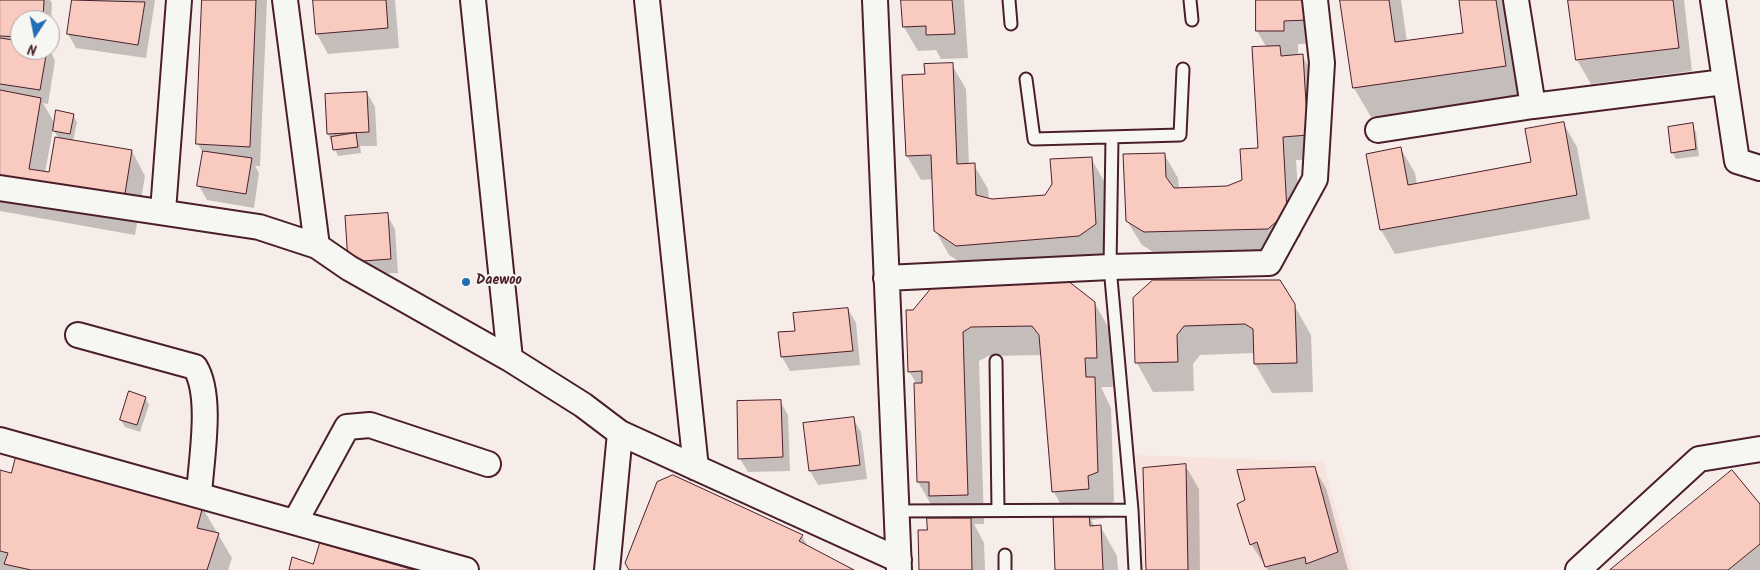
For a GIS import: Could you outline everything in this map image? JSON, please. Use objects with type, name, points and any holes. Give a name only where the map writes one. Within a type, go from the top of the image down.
[{"type":"street","points":[[163,211],[179,0]]},
{"type":"street","points":[[285,0],[317,246]]},
{"type":"street","points":[[473,0],[510,360]]},
{"type":"street","points":[[648,0],[696,468]]},
{"type":"street","points":[[0,188],[163,211],[259,227],[317,246],[348,268],[510,360],[584,405],[620,432],[899,565],[875,0]]},
{"type":"street","points":[[886,278],[1110,267],[1269,264],[1315,179],[1322,63],[1315,0]]},
{"type":"street","points":[[1516,0],[1533,106]]},
{"type":"street","points":[[1713,0],[1737,161],[1760,168]]},
{"type":"street","points":[[1378,130],[1533,106],[1724,82]]},
{"type":"street","points":[[78,335],[195,367],[202,378],[205,400],[199,495]]},
{"type":"street","points":[[295,522],[346,427],[370,425],[488,464]]},
{"type":"street","points":[[607,570],[620,432]]},
{"type":"street","points":[[0,440],[466,570]]},
{"type":"street","points":[[1578,570],[1699,459],[1760,449]]},
{"type":"lane","points":[[1009,0],[1011,24]]},
{"type":"lane","points":[[1190,0],[1192,20]]},
{"type":"lane","points":[[1026,79],[1034,139],[1180,135],[1183,69]]},
{"type":"lane","points":[[1112,138],[1110,267],[1132,510],[1135,570]]},
{"type":"lane","points":[[996,361],[998,510]]},
{"type":"lane","points":[[897,511],[1132,510]]},
{"type":"lane","points":[[1005,555],[1005,570]]},
{"type":"shaded area","points":[[1136,455],[1323,462],[1353,570],[1142,570]]},
{"type":"building","points":[[0,0],[44,0],[44,10],[10,10],[10,36],[0,36]]},
{"type":"building","points":[[72,0],[145,2],[138,45],[67,34]]},
{"type":"building","points":[[202,0],[256,0],[250,147],[196,144]]},
{"type":"building","points":[[313,0],[386,0],[388,28],[316,34]]},
{"type":"building","points":[[901,0],[952,0],[955,34],[926,35],[926,26],[903,27]]},
{"type":"building","points":[[1256,0],[1306,0],[1307,20],[1284,21],[1284,31],[1256,31]]},
{"type":"building","points":[[1340,0],[1389,0],[1395,42],[1463,33],[1459,0],[1496,0],[1506,66],[1353,88]]},
{"type":"building","points":[[1568,0],[1673,0],[1679,48],[1576,60]]},
{"type":"building","points":[[0,38],[10,40],[10,60],[45,60],[40,90],[0,84]]},
{"type":"building","points":[[1280,46],[1281,56],[1303,54],[1308,135],[1283,137],[1287,212],[1268,229],[1144,232],[1126,221],[1123,154],[1165,153],[1166,177],[1174,188],[1227,186],[1242,180],[1240,149],[1258,148],[1252,47]]},
{"type":"building","points":[[953,63],[957,164],[975,163],[976,195],[992,199],[1045,195],[1052,184],[1050,159],[1092,157],[1096,224],[1079,236],[956,246],[934,231],[931,155],[906,156],[902,75],[925,74],[924,64]]},
{"type":"building","points":[[0,90],[41,98],[29,169],[49,172],[55,137],[132,150],[122,212],[0,190]]},
{"type":"building","points":[[367,92],[369,132],[327,134],[325,94]]},
{"type":"building","points":[[56,110],[74,114],[70,134],[53,131]]},
{"type":"building","points":[[1564,122],[1577,195],[1380,230],[1366,154],[1401,147],[1408,185],[1531,162],[1525,129]]},
{"type":"building","points":[[1693,123],[1696,149],[1671,153],[1668,127]]},
{"type":"building","points":[[356,133],[358,147],[333,150],[331,137]]},
{"type":"building","points":[[203,151],[252,158],[246,194],[197,186]]},
{"type":"building","points":[[388,213],[391,259],[348,262],[345,216]]},
{"type":"building","points":[[1063,277],[1095,302],[1097,358],[1085,358],[1086,377],[1095,377],[1098,472],[1088,476],[1089,489],[1052,492],[1039,335],[1032,326],[971,327],[963,332],[968,495],[929,496],[929,482],[917,482],[914,383],[922,383],[922,371],[908,372],[906,310],[913,310],[937,281]]},
{"type":"building","points":[[1153,280],[1280,280],[1295,304],[1297,363],[1254,364],[1253,329],[1245,324],[1184,326],[1177,335],[1178,362],[1135,363],[1133,298]]},
{"type":"building","points":[[848,308],[853,351],[781,357],[778,332],[795,331],[793,313]]},
{"type":"building","points":[[129,391],[146,397],[137,425],[120,420]]},
{"type":"building","points":[[781,400],[783,457],[738,459],[737,401]]},
{"type":"building","points":[[854,417],[860,465],[809,471],[803,423]]},
{"type":"building","points":[[17,453],[203,506],[197,528],[219,533],[207,570],[31,570],[4,564],[8,553],[0,551],[0,470],[11,473]]},
{"type":"building","points":[[1186,464],[1188,570],[1146,570],[1143,468]]},
{"type":"building","points":[[1315,467],[1338,552],[1306,564],[1305,557],[1265,567],[1257,542],[1250,545],[1237,504],[1245,500],[1237,470]]},
{"type":"building","points":[[1732,470],[1760,504],[1760,544],[1728,570],[1610,570]]},
{"type":"building","points":[[673,475],[803,535],[799,541],[854,570],[629,570],[625,563],[657,482]]},
{"type":"building","points":[[1089,513],[1090,526],[1101,525],[1103,570],[1055,570],[1053,515]]},
{"type":"building","points":[[927,518],[971,518],[972,570],[919,570],[918,530],[927,530]]},
{"type":"building","points":[[320,543],[414,570],[289,570],[292,557],[313,564]]},
{"type":"place","name":"Daewoo","points":[[466,282]]}]
